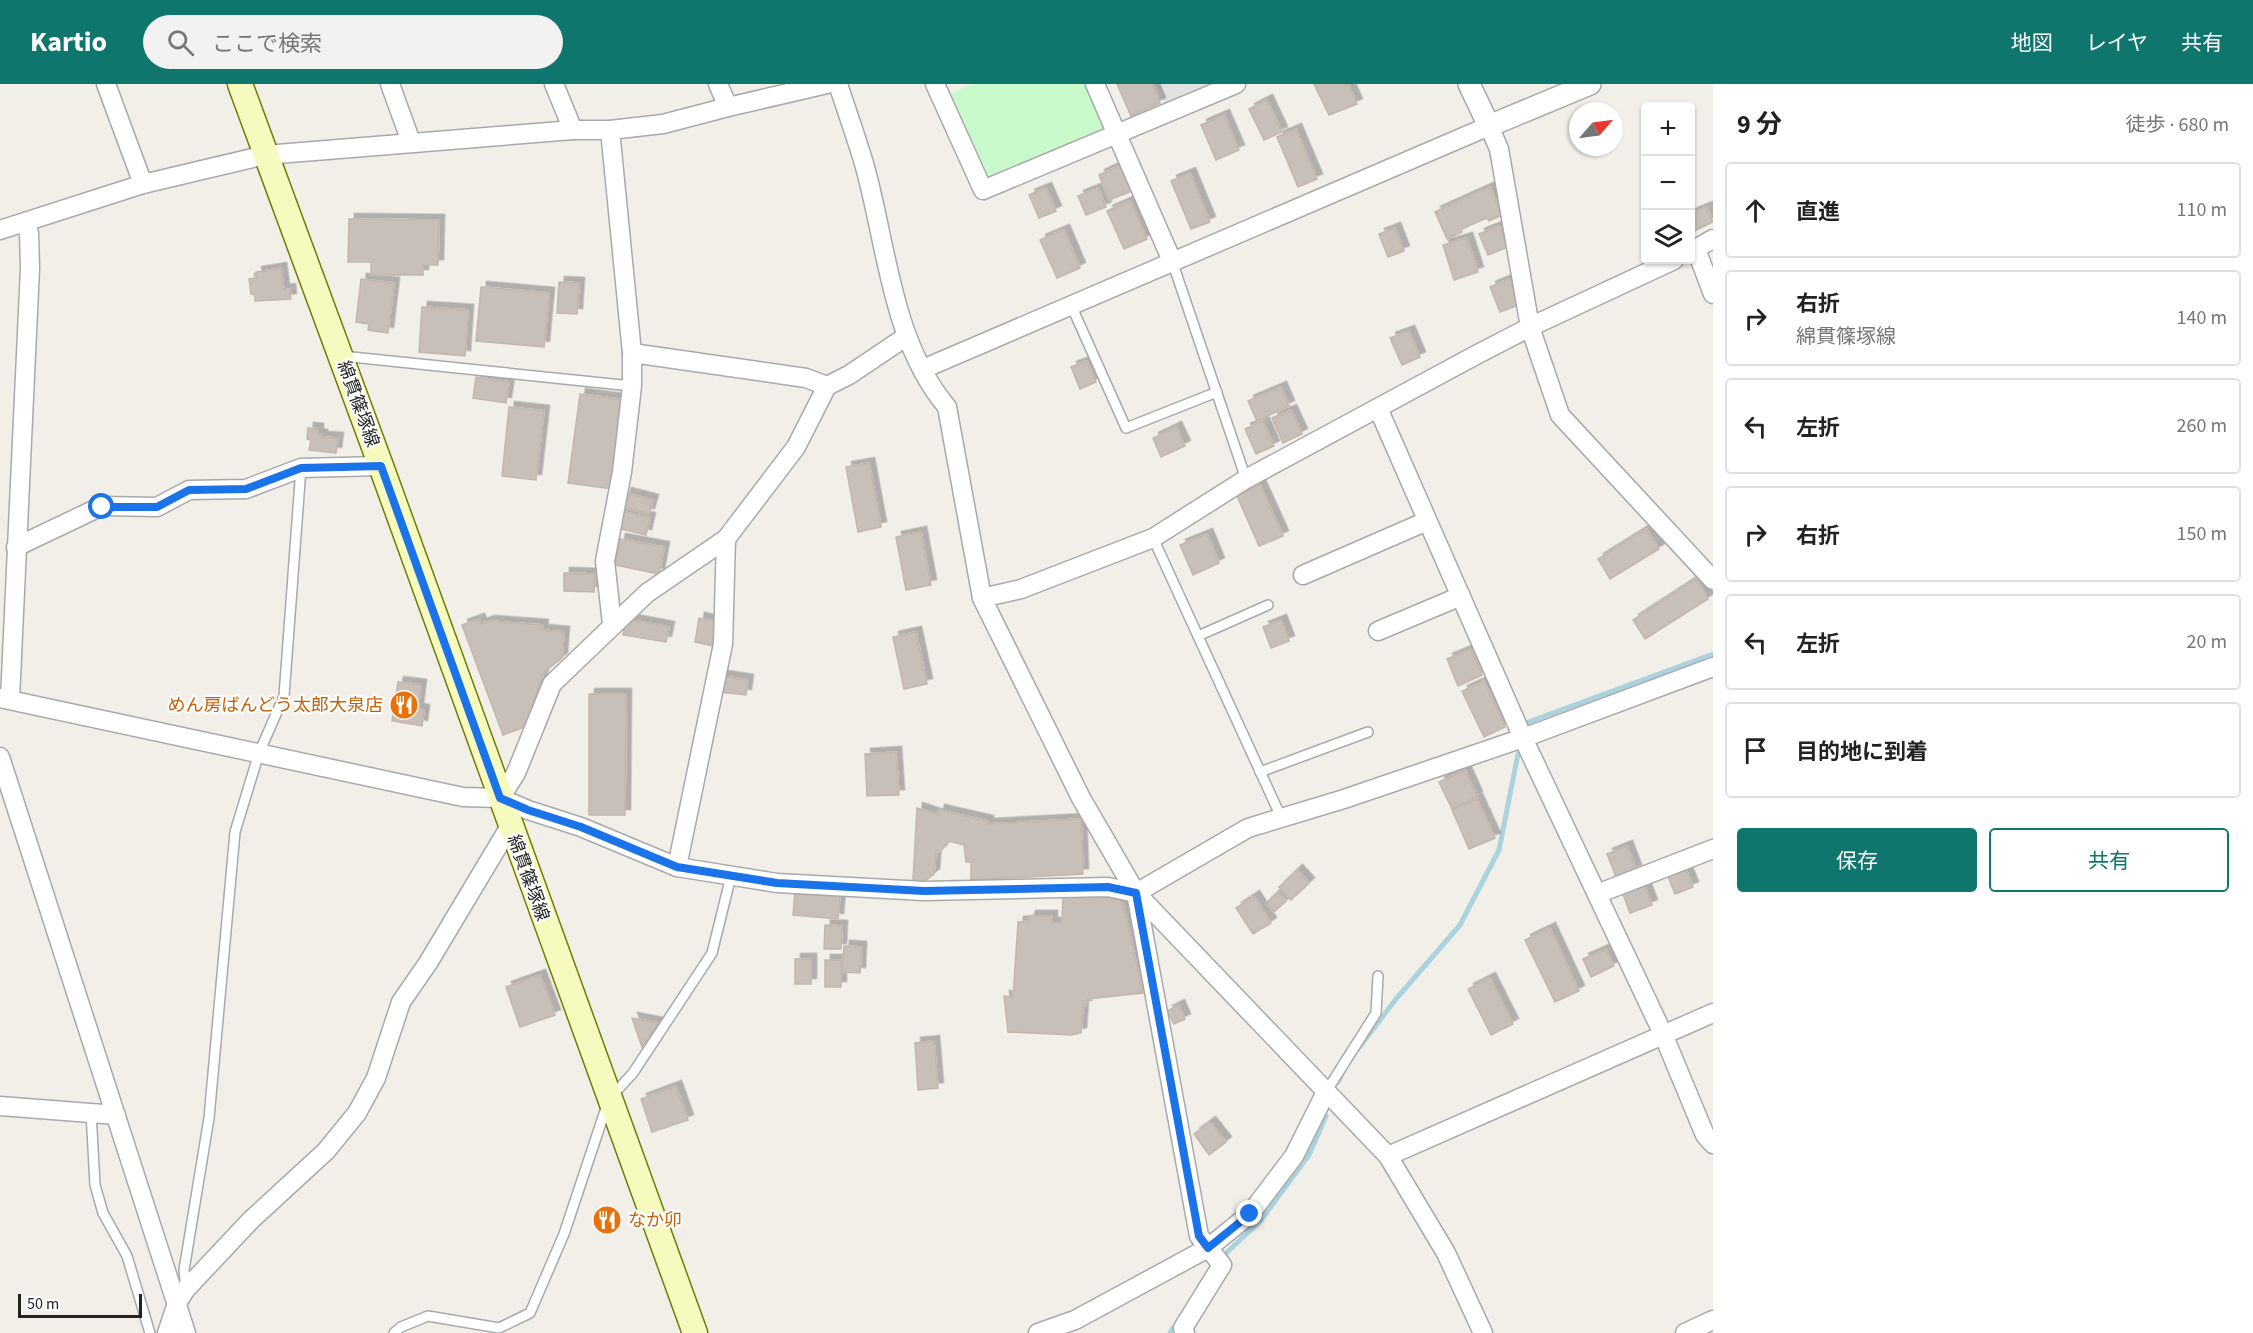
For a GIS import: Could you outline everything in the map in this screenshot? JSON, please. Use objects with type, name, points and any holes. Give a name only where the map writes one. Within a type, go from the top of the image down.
[{"type":"main road","name":"綿貫篠塚線","points":[[240,84],[695,1333]]},
{"type":"street","points":[[106,84],[143,184]]},
{"type":"street","points":[[390,84],[411,142]]},
{"type":"street","points":[[554,84],[573,130]]},
{"type":"street","points":[[718,84],[728,107]]},
{"type":"street","points":[[0,230],[143,184],[266,155],[573,130],[610,130],[663,124],[827,84]]},
{"type":"street","points":[[838,84],[865,166],[897,304],[907,336],[933,390],[947,407],[982,598],[1081,798],[1136,893],[1388,1156],[1446,1253],[1483,1333]]},
{"type":"street","points":[[935,84],[983,189],[1236,84]]},
{"type":"street","points":[[1095,84],[1118,132],[1172,261]]},
{"type":"street","points":[[1469,84],[1499,149],[1530,327],[1560,415],[1713,580]]},
{"type":"street","points":[[923,369],[1590,84]]},
{"type":"street","points":[[610,130],[632,353],[632,386],[621,472],[605,561],[612,624]]},
{"type":"street","points":[[26,222],[29,233],[30,268],[16,547],[5,699],[463,797],[500,798],[528,810],[581,827],[677,867],[777,883],[924,891],[1108,887],[1136,893],[1248,828],[1344,799],[1523,738],[1713,667]]},
{"type":"street","points":[[1695,249],[1713,239]]},
{"type":"street","points":[[1695,254],[1713,294]]},
{"type":"street","points":[[982,598],[1021,589],[1153,538],[1246,479],[1378,408],[1530,327],[1665,264]]},
{"type":"street","points":[[500,798],[516,773],[552,684],[612,624],[647,593],[726,539],[796,447],[827,386],[849,375],[907,336]]},
{"type":"street","points":[[632,353],[806,378],[827,386]]},
{"type":"street","points":[[1378,408],[1523,738],[1663,1034],[1705,1135],[1713,1144]]},
{"type":"street","points":[[16,547],[102,507],[157,507],[189,490],[246,489],[301,468],[381,466]]},
{"type":"street","points":[[1303,575],[1427,520]]},
{"type":"street","points":[[677,867],[723,644],[726,539]]},
{"type":"street","points":[[1378,631],[1461,596]]},
{"type":"street","points":[[0,757],[116,1115],[182,1296],[186,1333]]},
{"type":"street","points":[[167,1333],[182,1296],[251,1220],[326,1151],[357,1113],[376,1077],[401,1002],[428,963],[510,826]]},
{"type":"street","points":[[1597,894],[1713,849]]},
{"type":"street","points":[[1136,893],[1199,1236],[1222,1265],[1183,1328],[1185,1333]]},
{"type":"street","points":[[1388,1156],[1713,1013]]},
{"type":"street","points":[[1038,1333],[1075,1320],[1208,1248],[1250,1214],[1294,1156],[1326,1092]]},
{"type":"street","points":[[0,1106],[116,1115]]},
{"type":"street","points":[[1685,1333],[1713,1320]]},
{"type":"lane","points":[[1172,261],[1246,479]]},
{"type":"lane","points":[[1071,305],[1126,428],[1217,392]]},
{"type":"lane","points":[[340,356],[632,386]]},
{"type":"lane","points":[[182,1296],[184,1270],[209,1118],[235,832],[259,753],[284,696],[301,468]]},
{"type":"lane","points":[[1153,538],[1281,817]]},
{"type":"lane","points":[[1198,636],[1268,605]]},
{"type":"lane","points":[[1260,772],[1368,732]]},
{"type":"lane","points":[[394,1333],[428,1316],[499,1328],[530,1313],[564,1234],[609,1099],[633,1073],[712,952],[731,876]]},
{"type":"lane","points":[[1326,1092],[1376,1012],[1378,976]]},
{"type":"lane","points":[[91,1112],[95,1185],[103,1213],[127,1256],[150,1333]]},
{"type":"green space","points":[[972,84],[1085,84],[1107,130],[982,180],[945,96]]},
{"type":"shaded area","points":[[1156,84],[1215,84],[1166,106]]},
{"type":"building","points":[[1117,84],[1152,84],[1160,103],[1131,116]]},
{"type":"building","points":[[1314,84],[1348,84],[1357,104],[1329,115]]},
{"type":"building","points":[[1267,100],[1282,132],[1264,140],[1249,109]]},
{"type":"building","points":[[1224,115],[1239,150],[1216,160],[1201,125]]},
{"type":"building","points":[[1296,129],[1317,179],[1298,187],[1277,137]]},
{"type":"building","points":[[1121,165],[1132,191],[1109,200],[1099,175]]},
{"type":"building","points":[[1190,173],[1210,222],[1191,229],[1171,181]]},
{"type":"building","points":[[1490,187],[1502,215],[1489,221],[1487,218],[1461,229],[1462,232],[1447,239],[1435,212]]},
{"type":"building","points":[[1046,188],[1056,211],[1039,218],[1029,195]]},
{"type":"building","points":[[1098,188],[1106,207],[1086,215],[1078,196]]},
{"type":"building","points":[[1130,201],[1147,239],[1124,249],[1107,211]]},
{"type":"building","points":[[1707,207],[1713,222],[1695,231],[1695,212]]},
{"type":"building","points":[[349,219],[439,220],[438,265],[423,265],[423,275],[371,275],[371,262],[348,262]]},
{"type":"building","points":[[1499,226],[1508,247],[1488,255],[1479,234]]},
{"type":"building","points":[[1395,228],[1404,251],[1388,257],[1379,234]]},
{"type":"building","points":[[1064,230],[1080,268],[1057,278],[1040,240]]},
{"type":"building","points":[[1467,238],[1478,272],[1454,280],[1443,245]]},
{"type":"building","points":[[281,268],[284,290],[290,289],[291,299],[255,301],[255,295],[251,294],[249,279],[257,278],[256,272]]},
{"type":"building","points":[[361,279],[394,283],[388,333],[368,330],[369,324],[356,322]]},
{"type":"building","points":[[1509,279],[1519,305],[1500,312],[1490,287]]},
{"type":"building","points":[[559,282],[579,283],[577,314],[557,313]]},
{"type":"building","points":[[481,287],[549,293],[544,347],[476,341]]},
{"type":"building","points":[[422,307],[468,310],[465,356],[419,352]]},
{"type":"building","points":[[1409,331],[1420,357],[1402,365],[1390,338]]},
{"type":"building","points":[[1087,361],[1096,382],[1080,389],[1071,367]]},
{"type":"building","points":[[476,377],[509,382],[506,403],[473,398]]},
{"type":"building","points":[[1281,387],[1289,406],[1257,421],[1248,401]]},
{"type":"building","points":[[580,394],[625,400],[613,489],[568,483]]},
{"type":"building","points":[[509,407],[544,411],[536,480],[502,476]]},
{"type":"building","points":[[1291,410],[1302,434],[1283,443],[1272,418]]},
{"type":"building","points":[[1263,421],[1274,446],[1256,454],[1245,429]]},
{"type":"building","points":[[1176,427],[1185,446],[1161,457],[1153,438]]},
{"type":"building","points":[[308,428],[318,429],[318,434],[322,437],[338,438],[336,453],[309,450],[311,440],[307,439]]},
{"type":"building","points":[[869,463],[881,527],[858,532],[846,467]]},
{"type":"building","points":[[1260,485],[1283,536],[1259,546],[1237,496]]},
{"type":"building","points":[[626,493],[653,500],[649,514],[622,507]]},
{"type":"building","points":[[621,511],[650,518],[646,535],[617,528]]},
{"type":"building","points":[[1646,529],[1659,549],[1610,579],[1598,559]]},
{"type":"building","points":[[921,532],[931,585],[906,590],[896,537]]},
{"type":"building","points":[[1207,534],[1219,563],[1193,575],[1180,545]]},
{"type":"building","points":[[620,539],[664,547],[659,574],[615,565]]},
{"type":"building","points":[[564,573],[595,574],[594,592],[564,591]]},
{"type":"building","points":[[1696,579],[1708,599],[1645,639],[1633,620]]},
{"type":"building","points":[[699,618],[717,622],[713,646],[695,642]]},
{"type":"building","points":[[479,619],[481,624],[489,621],[543,625],[542,630],[564,632],[562,658],[544,672],[525,727],[503,735],[462,625]]},
{"type":"building","points":[[626,619],[669,627],[666,642],[623,635]]},
{"type":"building","points":[[1281,620],[1289,641],[1271,648],[1263,627]]},
{"type":"building","points":[[916,632],[927,684],[904,689],[893,637]]},
{"type":"building","points":[[1471,649],[1482,675],[1458,686],[1447,659]]},
{"type":"building","points":[[722,676],[748,680],[746,695],[720,692]]},
{"type":"building","points":[[1484,681],[1505,727],[1484,737],[1462,691]]},
{"type":"building","points":[[398,682],[421,685],[418,709],[424,710],[422,726],[392,721]]},
{"type":"building","points":[[589,694],[626,694],[625,815],[589,815]]},
{"type":"building","points":[[896,752],[899,795],[867,796],[865,754]]},
{"type":"building","points":[[1465,770],[1477,797],[1452,809],[1439,782]]},
{"type":"building","points":[[1477,799],[1495,838],[1469,849],[1452,810]]},
{"type":"building","points":[[917,808],[938,815],[939,810],[988,821],[988,824],[1081,819],[1083,874],[971,880],[971,862],[966,862],[964,845],[949,841],[940,852],[936,851],[934,874],[925,881],[913,879]]},
{"type":"building","points":[[1627,846],[1636,870],[1616,877],[1607,854]]},
{"type":"building","points":[[1685,867],[1693,887],[1675,894],[1667,874]]},
{"type":"building","points":[[1297,870],[1309,883],[1291,900],[1279,887]]},
{"type":"building","points":[[1643,881],[1652,905],[1630,913],[1621,889]]},
{"type":"building","points":[[795,891],[840,895],[838,919],[793,915]]},
{"type":"building","points":[[1113,891],[1123,904],[1143,993],[1087,999],[1086,1006],[1083,1005],[1081,1033],[1072,1035],[1008,1032],[1004,996],[1013,997],[1018,922],[1029,921],[1030,916],[1052,916],[1052,923],[1062,923],[1063,897]]},
{"type":"building","points":[[1278,892],[1286,901],[1274,912],[1266,903]]},
{"type":"building","points":[[1254,896],[1271,923],[1253,934],[1236,908]]},
{"type":"building","points":[[825,925],[842,926],[841,949],[824,949]]},
{"type":"building","points":[[1550,928],[1579,991],[1555,1002],[1525,940]]},
{"type":"building","points":[[844,946],[861,947],[860,973],[842,972]]},
{"type":"building","points":[[1606,949],[1614,966],[1591,977],[1583,959]]},
{"type":"building","points":[[795,959],[811,959],[811,984],[795,984]]},
{"type":"building","points":[[825,960],[841,960],[841,987],[825,987]]},
{"type":"building","points":[[540,975],[555,1015],[520,1027],[506,987]]},
{"type":"building","points":[[1490,978],[1513,1024],[1491,1035],[1468,989]]},
{"type":"building","points":[[1179,1005],[1185,1019],[1174,1024],[1167,1011]]},
{"type":"building","points":[[632,1018],[658,1023],[642,1047]]},
{"type":"building","points":[[934,1041],[938,1088],[918,1090],[915,1043]]},
{"type":"building","points":[[676,1086],[688,1120],[652,1132],[641,1099]]},
{"type":"building","points":[[1210,1122],[1226,1142],[1209,1155],[1194,1134]]},
{"type":"waterway","points":[[1523,724],[1713,654]]},
{"type":"waterway","points":[[1358,1049],[1396,999],[1460,925],[1499,850],[1518,754]]},
{"type":"waterway","points":[[1338,1082],[1343,1072]]},
{"type":"waterway","points":[[1221,1258],[1261,1220],[1309,1155],[1326,1116]]},
{"type":"waterway","points":[[1170,1333],[1178,1324]]},
{"type":"place","name":"めん房ばんどう太郎大泉店","points":[[404,705]]},
{"type":"place","name":"なか卯","points":[[607,1220]]},
{"type":"route","points":[[102,507],[157,507],[189,490],[246,489],[301,468],[381,466],[500,798],[528,810],[581,827],[677,867],[777,883],[924,891],[1108,887],[1136,893],[1199,1236],[1208,1248],[1250,1214]]}]
